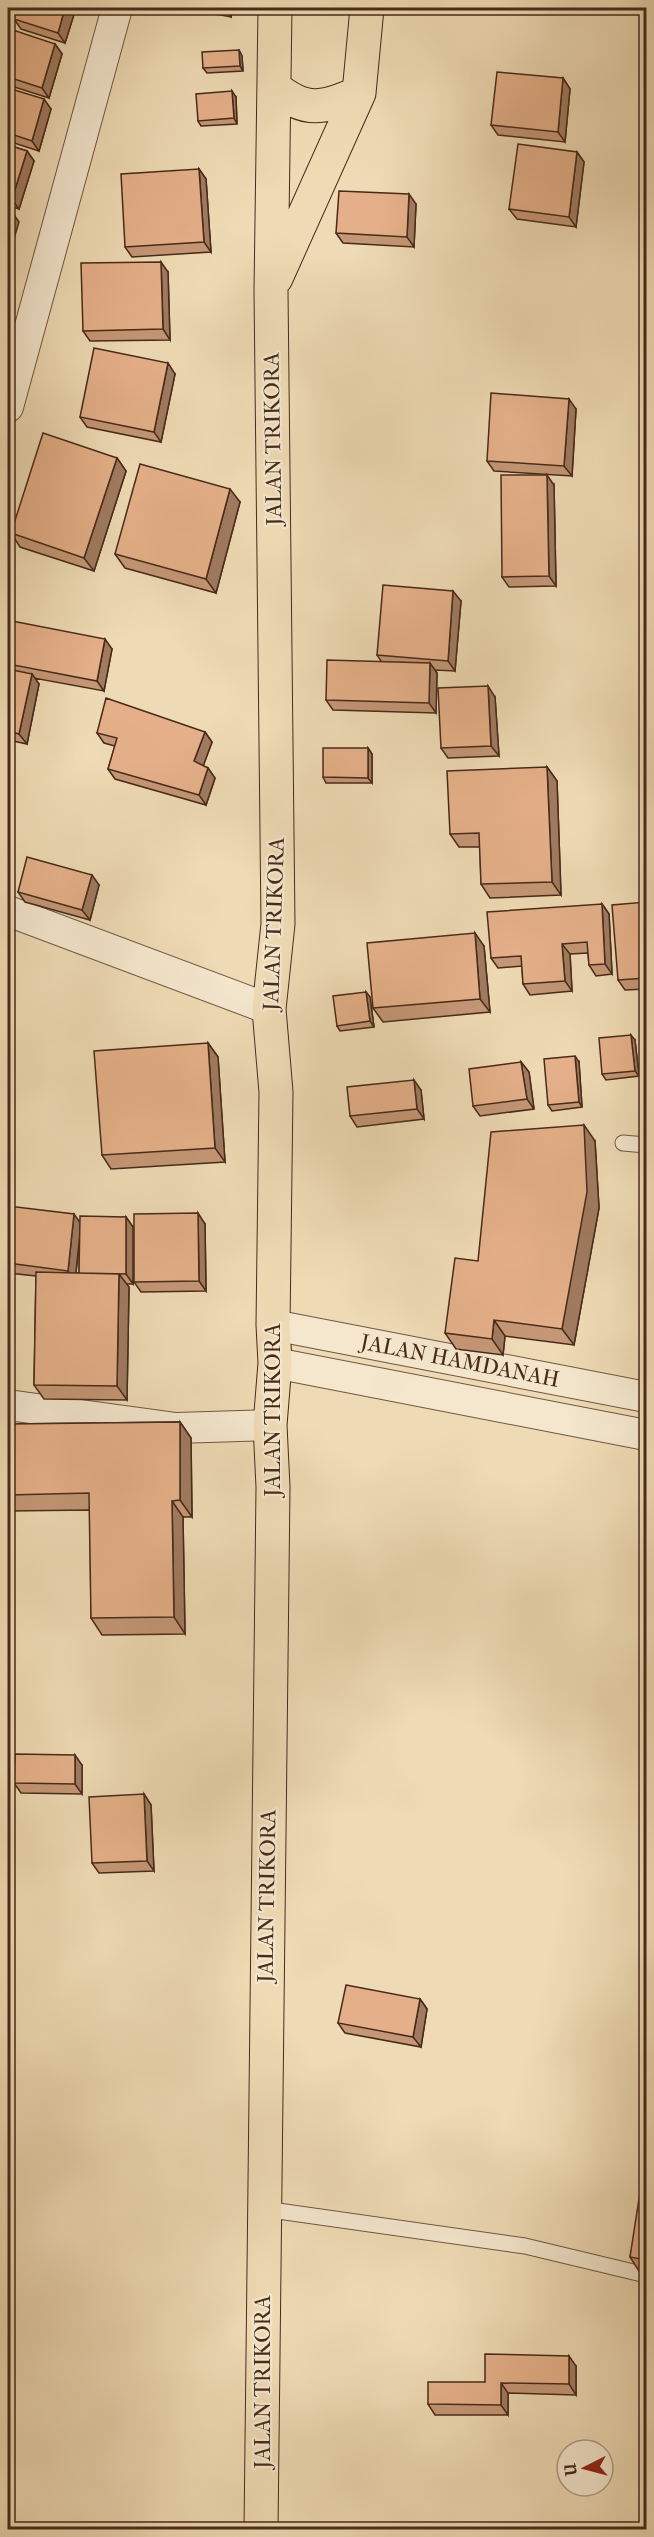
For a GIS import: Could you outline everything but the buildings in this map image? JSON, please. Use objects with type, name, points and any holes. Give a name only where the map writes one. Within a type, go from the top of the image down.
[{"type":"main road","name":"JALAN TRIKORA","points":[[261,2529],[273,1487],[270,1425],[275,1363],[273,1324],[276,1092],[269,1009],[278,924],[271,291],[274,8]]},
{"type":"main road","name":"JALAN TRIKORA","points":[[271,291],[359,93],[368,8]]},
{"type":"main road","points":[[274,87],[290,99],[306,106],[317,107],[359,93]]},
{"type":"street","points":[[8,407],[117,8]]},
{"type":"street","points":[[8,911],[269,1009]]},
{"type":"street","name":"JALAN HAMDANAH","points":[[273,1324],[646,1397]]},
{"type":"street","name":"JALAN HAMDANAH","points":[[275,1363],[646,1435]]},
{"type":"street","points":[[8,1405],[176,1428],[270,1425]]},
{"type":"lane","points":[[623,1143],[646,1145]]},
{"type":"lane","points":[[264,2209],[525,2246],[646,2275]]}]
